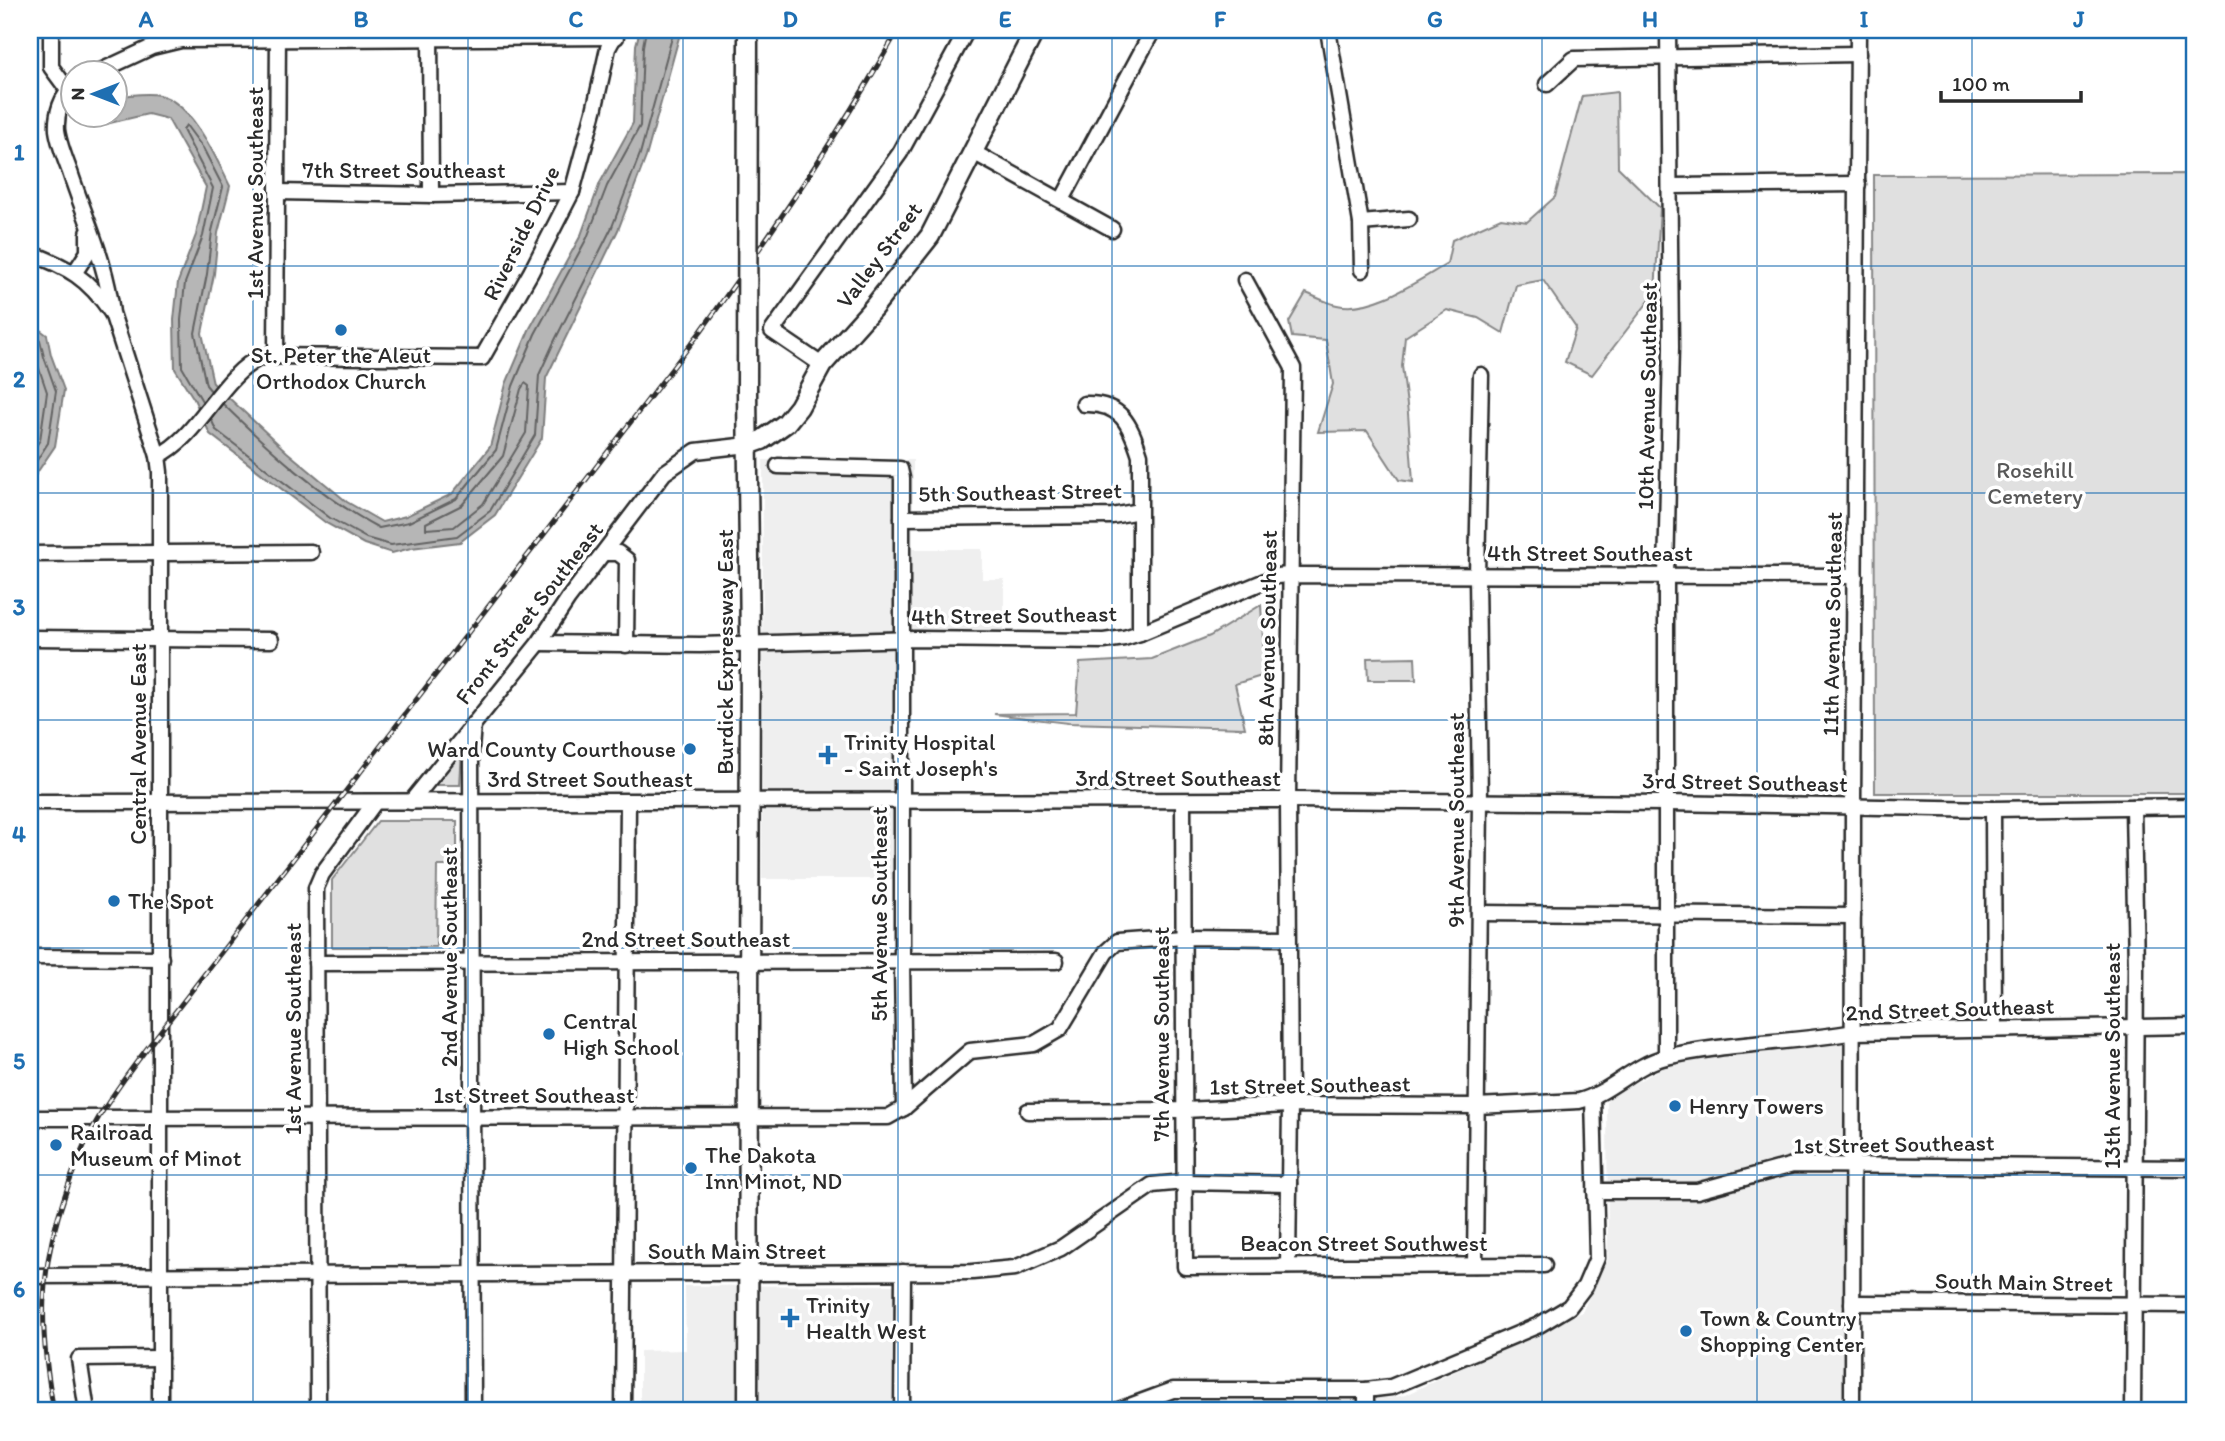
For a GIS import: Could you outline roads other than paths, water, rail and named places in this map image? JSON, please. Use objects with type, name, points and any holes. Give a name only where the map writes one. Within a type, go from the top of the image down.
[{"type":"main road","name":"Burdick Expressway East","points":[[748,30],[748,1411]]},
{"type":"main road","name":"Valley Street","points":[[748,444],[762,440],[786,423],[800,407],[822,365],[873,308],[930,236],[1035,30]]},
{"type":"street","points":[[51,30],[51,67],[60,76]]},
{"type":"street","points":[[822,365],[772,331],[900,153],[967,30]]},
{"type":"street","points":[[1062,200],[1153,30]]},
{"type":"street","points":[[1328,30],[1361,223],[1362,270]]},
{"type":"street","name":"10th Avenue Southeast","points":[[1666,1057],[1666,576],[1670,467],[1671,186],[1668,30]]},
{"type":"street","name":"11th Avenue Southeast","points":[[1852,1411],[1858,30]]},
{"type":"street","points":[[430,34],[431,195]]},
{"type":"street","points":[[124,60],[181,35],[617,34]]},
{"type":"street","name":"Riverside Drive","points":[[276,357],[482,358],[572,192],[608,48],[617,34]]},
{"type":"street","name":"1st Avenue Southeast","points":[[276,357],[278,35]]},
{"type":"street","points":[[1547,84],[1574,59],[1858,54]]},
{"type":"street","name":"Central Avenue East","points":[[60,106],[57,130],[99,253],[110,292],[112,313],[158,456],[161,491],[160,1411]]},
{"type":"street","points":[[973,152],[1112,229]]},
{"type":"street","points":[[1671,186],[1858,184]]},
{"type":"street","name":"7th Street Southeast","points":[[278,192],[431,195],[572,192]]},
{"type":"street","points":[[1361,223],[1409,219]]},
{"type":"street","name":"Central Avenue East","points":[[75,272],[88,252],[87,224]]},
{"type":"street","points":[[30,253],[75,272],[94,289],[112,313]]},
{"type":"street","name":"8th Avenue Southeast","points":[[1245,280],[1293,368],[1289,575],[1288,1266]]},
{"type":"street","points":[[158,456],[175,448],[252,361],[263,356],[276,357]]},
{"type":"street","name":"9th Avenue Southeast","points":[[1475,1265],[1480,802],[1477,576],[1481,375]]},
{"type":"street","points":[[1084,404],[1098,403],[1115,409],[1132,429],[1140,456],[1140,633]]},
{"type":"street","name":"Front Street Southeast","points":[[411,802],[539,643],[568,599],[664,473],[687,455],[705,449],[748,444]]},
{"type":"street","name":"5th Avenue Southeast","points":[[778,466],[900,469],[904,1108]]},
{"type":"street","name":"5th Southeast Street","points":[[902,518],[1112,516],[1139,512]]},
{"type":"street","points":[[30,554],[312,552]]},
{"type":"street","points":[[605,553],[618,552],[627,560],[626,645]]},
{"type":"street","name":"4th Street Southeast","points":[[539,643],[626,645],[901,639],[1104,641],[1140,633],[1277,576],[1289,575],[1855,576]]},
{"type":"street","points":[[30,638],[271,640]]},
{"type":"street","name":"2nd Avenue Southeast","points":[[473,724],[473,1411]]},
{"type":"street","name":"3rd Street Southeast","points":[[30,802],[1288,800],[1993,809],[2195,806]]},
{"type":"street","name":"7th Avenue Southeast","points":[[1183,801],[1185,1267]]},
{"type":"street","name":"1st Avenue Southeast","points":[[318,1411],[316,888],[322,874],[375,803]]},
{"type":"street","points":[[623,1411],[628,803]]},
{"type":"street","name":"13th Avenue Southeast","points":[[2133,807],[2133,1411]]},
{"type":"street","points":[[1993,809],[1994,1029]]},
{"type":"street","points":[[1479,913],[1853,916]]},
{"type":"street","points":[[904,1108],[970,1051],[1034,1044],[1060,1029],[1106,952],[1117,942],[1183,937],[1287,938]]},
{"type":"street","points":[[30,957],[161,958]]},
{"type":"street","name":"2nd Street Southeast","points":[[316,963],[1056,961]]},
{"type":"street","name":"2nd Street Southeast","points":[[1594,1097],[1648,1062],[1666,1057],[1854,1032],[2195,1026]]},
{"type":"street","points":[[1116,1411],[1173,1390],[1366,1390],[1391,1387],[1539,1325],[1569,1307],[1585,1286],[1597,1258],[1594,1097]]},
{"type":"street","name":"1st Street Southeast","points":[[1028,1111],[1184,1111],[1290,1105],[1476,1106],[1579,1101],[1594,1097]]},
{"type":"street","name":"1st Street Southeast","points":[[30,1118],[888,1117],[904,1108]]},
{"type":"street","name":"1st Street Southeast","points":[[1595,1191],[1698,1191],[1793,1166],[2195,1168]]},
{"type":"street","name":"South Main Street","points":[[30,1276],[972,1272],[1015,1268],[1061,1248],[1152,1185],[1184,1182],[1289,1184]]},
{"type":"street","name":"Beacon Street Southwest","points":[[1185,1267],[1544,1265]]},
{"type":"street","points":[[902,1411],[903,1272]]},
{"type":"street","name":"South Main Street","points":[[1852,1303],[2195,1305]]},
{"type":"street","points":[[87,1411],[79,1359],[160,1358]]},
{"type":"street","points":[[1366,1390],[1366,1411]]},
{"type":"street","points":[[1159,1395],[1159,1411]]},
{"type":"water","points":[[640,30],[681,30],[646,157],[618,230],[546,378],[542,438],[495,515],[460,542],[392,553],[364,544],[326,523],[210,434],[194,399],[175,369],[174,320],[178,282],[196,235],[206,187],[168,119],[148,114],[130,118],[130,95],[159,95],[182,108],[202,133],[230,186],[218,233],[214,274],[202,333],[213,383],[287,452],[347,502],[382,522],[406,516],[452,494],[490,447],[506,384],[529,330],[581,235],[600,183],[633,123],[636,45]]},
{"type":"water","points":[[30,310],[35,326],[47,335],[64,390],[55,446],[30,483]]},
{"type":"railway","points":[[54,1411],[44,1328],[50,1250],[65,1195],[80,1155],[99,1117],[145,1051],[701,331],[804,183],[898,30]]},
{"type":"place","name":"St. Peter the Aleut Orthodox Church","points":[[341,330]]},
{"type":"place","name":"Ward County Courthouse","points":[[690,749]]},
{"type":"place","name":"Trinity Hospital - Saint Joseph's","points":[[828,755]]},
{"type":"place","name":"The Spot","points":[[114,901]]},
{"type":"place","name":"Central High School","points":[[549,1034]]},
{"type":"place","name":"Henry Towers","points":[[1675,1106]]},
{"type":"place","name":"Railroad Museum of Minot","points":[[56,1145]]},
{"type":"place","name":"The Dakota Inn Minot, ND","points":[[691,1168]]},
{"type":"place","name":"Trinity Health West","points":[[790,1318]]},
{"type":"place","name":"Town & Country Shopping Center","points":[[1686,1331]]},
{"type":"park label","name":"Rosehill Cemetery","points":[[2035,483]]}]
